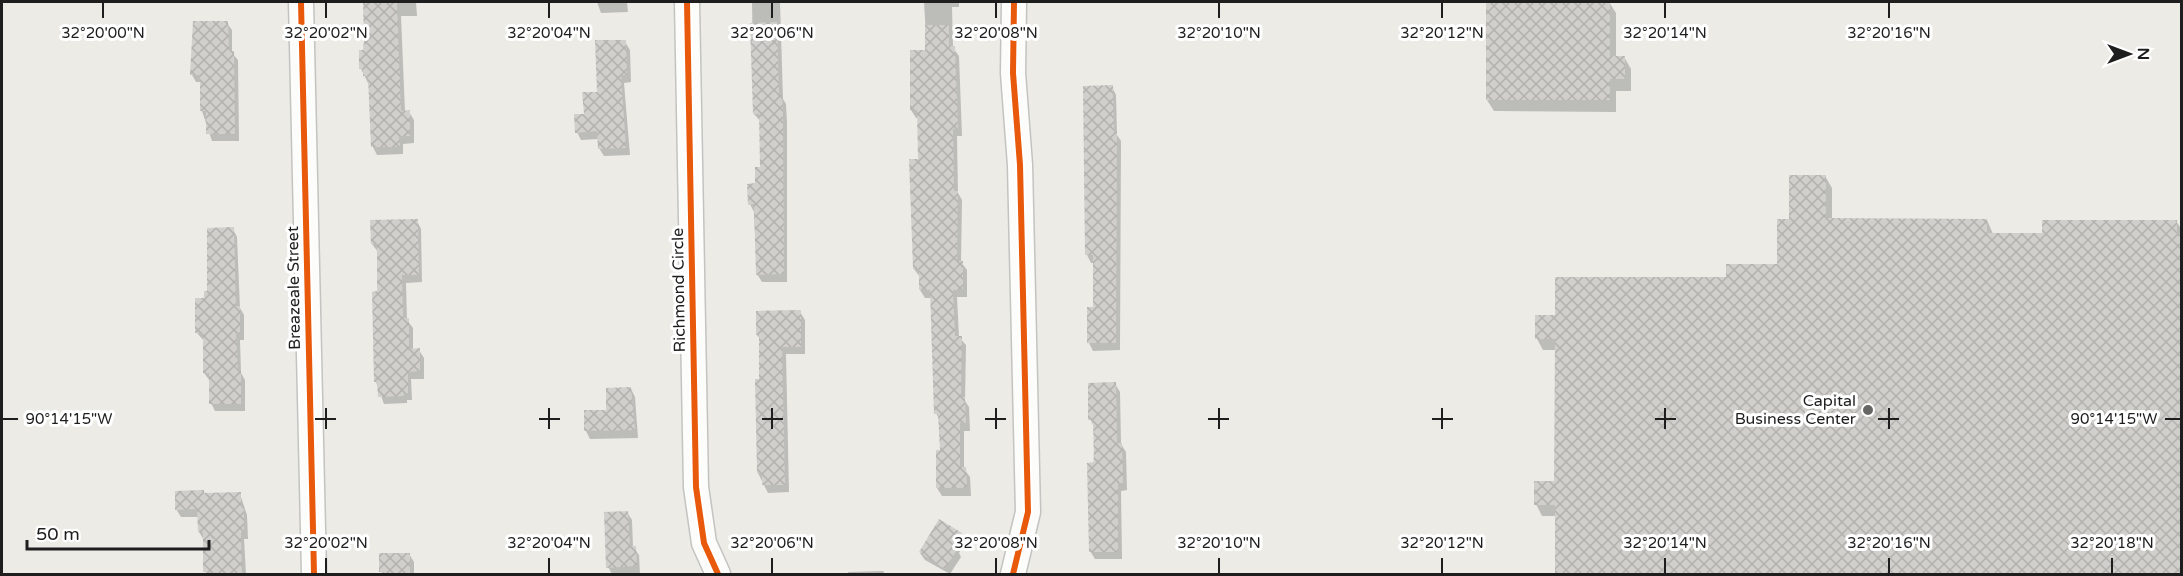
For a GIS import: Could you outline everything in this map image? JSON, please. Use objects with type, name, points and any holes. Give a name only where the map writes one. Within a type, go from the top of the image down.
[{"type":"street","name":"Breazeale Street","points":[[301,2],[314,574]]},
{"type":"street","name":"Richmond Circle","points":[[687,2],[696,487],[704,543],[718,574]]},
{"type":"street","points":[[1013,574],[1028,512],[1020,165],[1014,72],[1014,2]]},
{"type":"building","points":[[363,2],[397,2],[401,111],[410,110],[410,136],[399,136],[400,147],[371,147],[368,76],[363,76],[363,69],[359,69],[359,50],[363,50],[364,40]]},
{"type":"building","points":[[1486,2],[1610,2],[1610,56],[1625,56],[1625,79],[1610,79],[1610,100],[1486,100]]},
{"type":"building","points":[[193,21],[228,21],[229,51],[234,51],[235,134],[206,134],[206,111],[200,111],[200,75],[190,75]]},
{"type":"building","points":[[777,22],[779,94],[782,94],[783,113],[784,274],[756,275],[754,204],[748,205],[747,184],[755,183],[755,167],[760,167],[759,114],[753,114],[750,23]]},
{"type":"building","points":[[925,25],[949,25],[949,46],[955,46],[958,128],[953,129],[954,191],[958,191],[957,261],[963,261],[963,290],[953,290],[955,336],[962,336],[961,397],[965,397],[966,423],[960,423],[960,467],[966,467],[967,488],[936,488],[936,450],[940,450],[938,414],[934,414],[930,290],[919,290],[919,269],[913,269],[909,159],[918,159],[917,110],[910,110],[910,50],[925,50]]},
{"type":"building","points":[[595,40],[626,40],[627,75],[621,75],[626,148],[598,149],[597,131],[575,133],[574,114],[584,114],[582,92],[597,92]]},
{"type":"building","points":[[1113,85],[1114,132],[1117,132],[1116,343],[1087,343],[1087,307],[1093,307],[1093,255],[1085,255],[1083,86]]},
{"type":"building","name":"Capital Business Center","points":[[1789,175],[1826,175],[1826,218],[1987,219],[1987,233],[2042,233],[2042,220],[2177,220],[2177,234],[2181,234],[2181,574],[1555,574],[1555,505],[1534,505],[1534,481],[1554,481],[1555,339],[1535,339],[1535,315],[1555,315],[1555,277],[1726,277],[1726,264],[1777,264],[1777,219],[1789,219]]},
{"type":"building","points":[[418,219],[419,275],[402,275],[403,318],[409,318],[409,349],[420,348],[420,371],[408,372],[408,393],[404,393],[404,396],[378,397],[377,382],[374,382],[372,292],[377,291],[377,244],[371,244],[370,220]]},
{"type":"building","points":[[234,227],[236,306],[240,306],[240,332],[236,333],[238,370],[241,370],[241,404],[209,404],[209,373],[203,373],[203,333],[195,333],[195,298],[204,298],[204,291],[207,291],[207,228]]},
{"type":"building","points":[[801,310],[801,347],[782,347],[785,485],[762,485],[762,473],[757,473],[755,379],[759,379],[759,335],[756,335],[756,311]]},
{"type":"building","points":[[1116,382],[1117,443],[1122,443],[1123,483],[1118,483],[1118,552],[1089,552],[1087,463],[1094,462],[1093,420],[1088,420],[1088,383]]},
{"type":"building","points":[[631,387],[635,430],[584,431],[584,410],[606,410],[606,388]]},
{"type":"building","points":[[204,490],[204,493],[241,492],[241,506],[244,506],[244,532],[241,532],[242,574],[203,572],[203,532],[198,532],[197,509],[175,510],[175,491]]},
{"type":"building","points":[[628,511],[630,546],[636,546],[637,566],[606,568],[604,512]]},
{"type":"building","points":[[939,519],[962,533],[954,546],[958,548],[945,569],[919,552]]},
{"type":"building","points":[[379,553],[410,553],[410,574],[379,572]]},
{"type":"cycle path","points":[[301,2],[314,574]]},
{"type":"cycle path","points":[[687,2],[696,487],[704,543],[718,574]]},
{"type":"cycle path","points":[[1013,574],[1028,512],[1020,165],[1013,73],[1014,2]]},
{"type":"place","name":"Capital Business Center","points":[[1868,410]]}]
